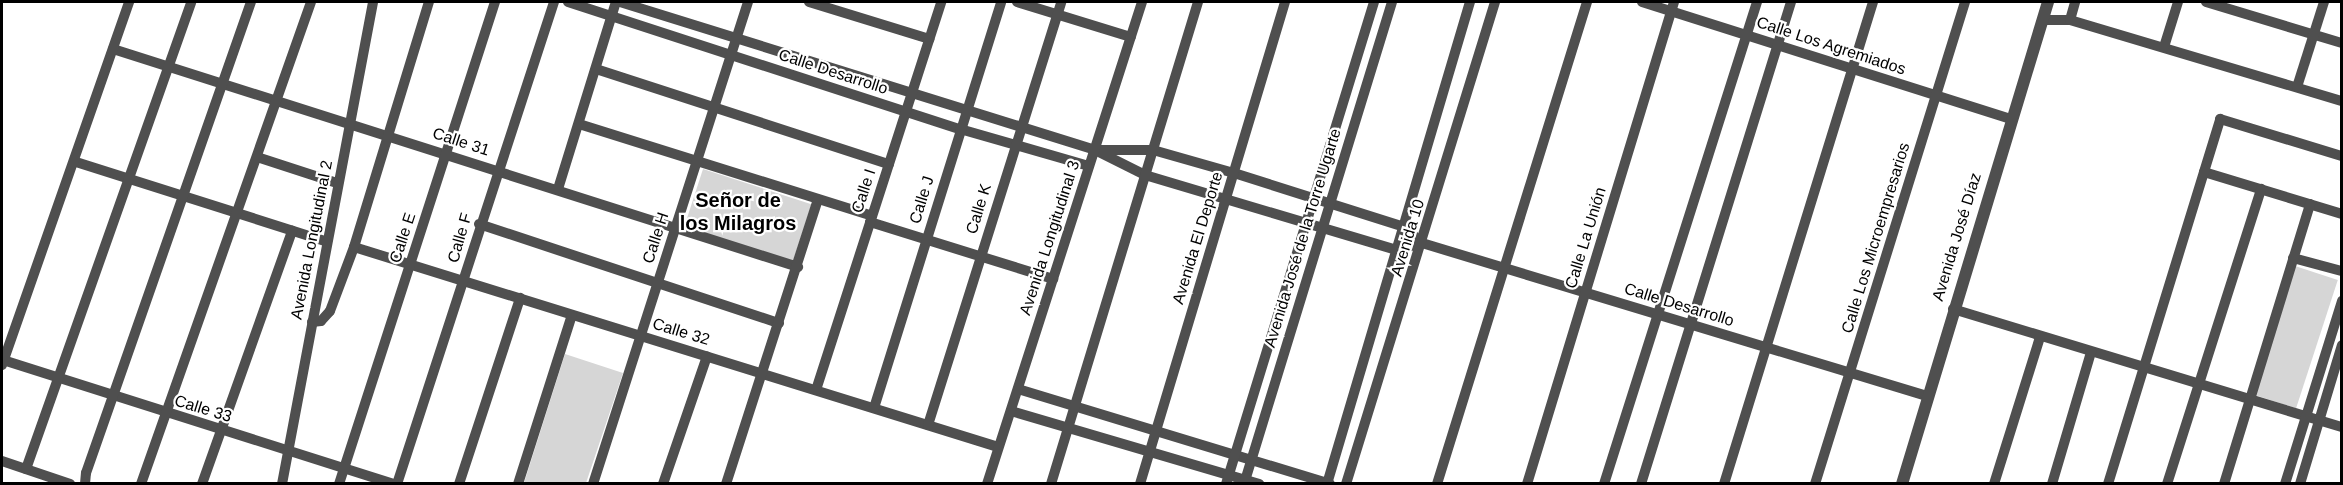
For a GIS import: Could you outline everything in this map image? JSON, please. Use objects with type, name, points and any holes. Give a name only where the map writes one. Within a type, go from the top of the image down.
[{"type":"street","points":[[2,363],[75,162],[129,2]]},
{"type":"street","points":[[26,469],[191,2]]},
{"type":"street","points":[[85,483],[86,473],[251,2]]},
{"type":"street","points":[[141,483],[311,2]]},
{"type":"street","name":"Avenida Longitudinal 2","points":[[282,483],[290,449],[325,242],[373,2]]},
{"type":"street","points":[[312,322],[321,321],[330,311],[354,247],[429,2]]},
{"type":"street","name":"Calle E","points":[[339,483],[495,2]]},
{"type":"street","name":"Calle F","points":[[396,483],[463,281],[479,224],[554,2]]},
{"type":"street","name":"Calle Desarrollo","points":[[568,2],[960,129],[1089,166]]},
{"type":"street","points":[[558,189],[616,2]]},
{"type":"street","name":"Calle Desarrollo","points":[[620,2],[1095,150],[1145,175],[1397,249],[1422,243]]},
{"type":"street","name":"Calle H","points":[[592,483],[748,2]]},
{"type":"street","points":[[809,2],[929,39]]},
{"type":"street","name":"Calle I","points":[[816,390],[941,2]]},
{"type":"street","name":"Calle J","points":[[874,408],[965,110],[1001,2]]},
{"type":"street","points":[[1017,2],[1131,37]]},
{"type":"street","name":"Calle K","points":[[928,425],[1061,2]]},
{"type":"street","name":"Avenida Longitudinal 3","points":[[987,483],[1142,2]]},
{"type":"street","points":[[1051,483],[1198,2]]},
{"type":"street","name":"Avenida El Deporte","points":[[1140,483],[1285,2]]},
{"type":"street","name":"Avenida José de la Torre Ugarte","points":[[1228,479],[1312,198],[1374,2]]},
{"type":"street","name":"Avenida José de la Torre Ugarte","points":[[1245,482],[1321,227],[1392,2]]},
{"type":"street","name":"Avenida 10","points":[[1328,483],[1470,2]]},
{"type":"street","name":"Avenida 10","points":[[1346,483],[1495,2]]},
{"type":"street","points":[[1437,483],[1587,2]]},
{"type":"street","name":"Calle Los Agremiados","points":[[1642,2],[1673,6],[1747,35],[2010,118]]},
{"type":"street","points":[[1604,483],[1757,2]]},
{"type":"street","points":[[1641,483],[1791,2]]},
{"type":"street","points":[[1724,483],[1873,2]]},
{"type":"street","name":"Calle Los Microempresarios","points":[[1815,483],[1965,2]]},
{"type":"street","name":"Avenida José Díaz","points":[[1902,483],[2010,118],[2048,2]]},
{"type":"street","points":[[2070,20],[2075,2]]},
{"type":"street","points":[[2164,47],[2178,2]]},
{"type":"street","points":[[2206,2],[2342,43]]},
{"type":"street","points":[[2296,87],[2324,2]]},
{"type":"street","name":"Calle La Unión","points":[[1527,483],[1673,6]]},
{"type":"street","points":[[2043,20],[2070,20],[2342,101]]},
{"type":"street","name":"Calle 31","points":[[113,49],[349,125],[390,135],[498,169],[798,267]]},
{"type":"street","points":[[596,69],[889,164]]},
{"type":"street","points":[[2108,483],[2220,119],[2342,156]]},
{"type":"street","points":[[579,124],[818,200],[926,239],[1053,279]]},
{"type":"street","name":"Calle Desarrollo","points":[[1095,150],[1153,150],[1234,173],[1404,227],[1422,243],[1927,396]]},
{"type":"street","points":[[257,157],[337,183]]},
{"type":"street","points":[[75,162],[325,242]]},
{"type":"street","points":[[2204,172],[2342,214]]},
{"type":"street","points":[[2167,483],[2261,189]]},
{"type":"street","points":[[726,483],[818,200]]},
{"type":"street","points":[[2224,483],[2310,204]]},
{"type":"street","points":[[479,224],[779,323]]},
{"type":"street","points":[[202,483],[292,231]]},
{"type":"street","name":"Calle 32","points":[[354,247],[999,447]]},
{"type":"street","points":[[2293,258],[2342,271]]},
{"type":"street","points":[[459,483],[520,298]]},
{"type":"street","points":[[2285,483],[2342,301]]},
{"type":"street","points":[[1953,309],[2342,427]]},
{"type":"street","points":[[518,483],[572,315]]},
{"type":"street","points":[[1994,483],[2040,337]]},
{"type":"street","points":[[2300,483],[2342,345]]},
{"type":"street","points":[[2052,483],[2091,352]]},
{"type":"street","points":[[663,483],[707,356]]},
{"type":"street","name":"Calle 33","points":[[2,363],[59,378],[165,414],[290,449],[396,483]]},
{"type":"street","points":[[1018,389],[1252,458],[1328,483]]},
{"type":"street","points":[[1011,411],[1228,479],[1259,483]]},
{"type":"street","points":[[2,461],[70,483]]},
{"type":"shaded area","points":[[703,169],[811,204],[793,262],[684,227]]},
{"type":"shaded area","points":[[2295,266],[2338,280],[2296,408],[2253,394]]},
{"type":"shaded area","points":[[565,354],[623,373],[586,483],[524,483]]},
{"type":"district","name":"Señor de los Milagros","points":[[738,212]]}]
